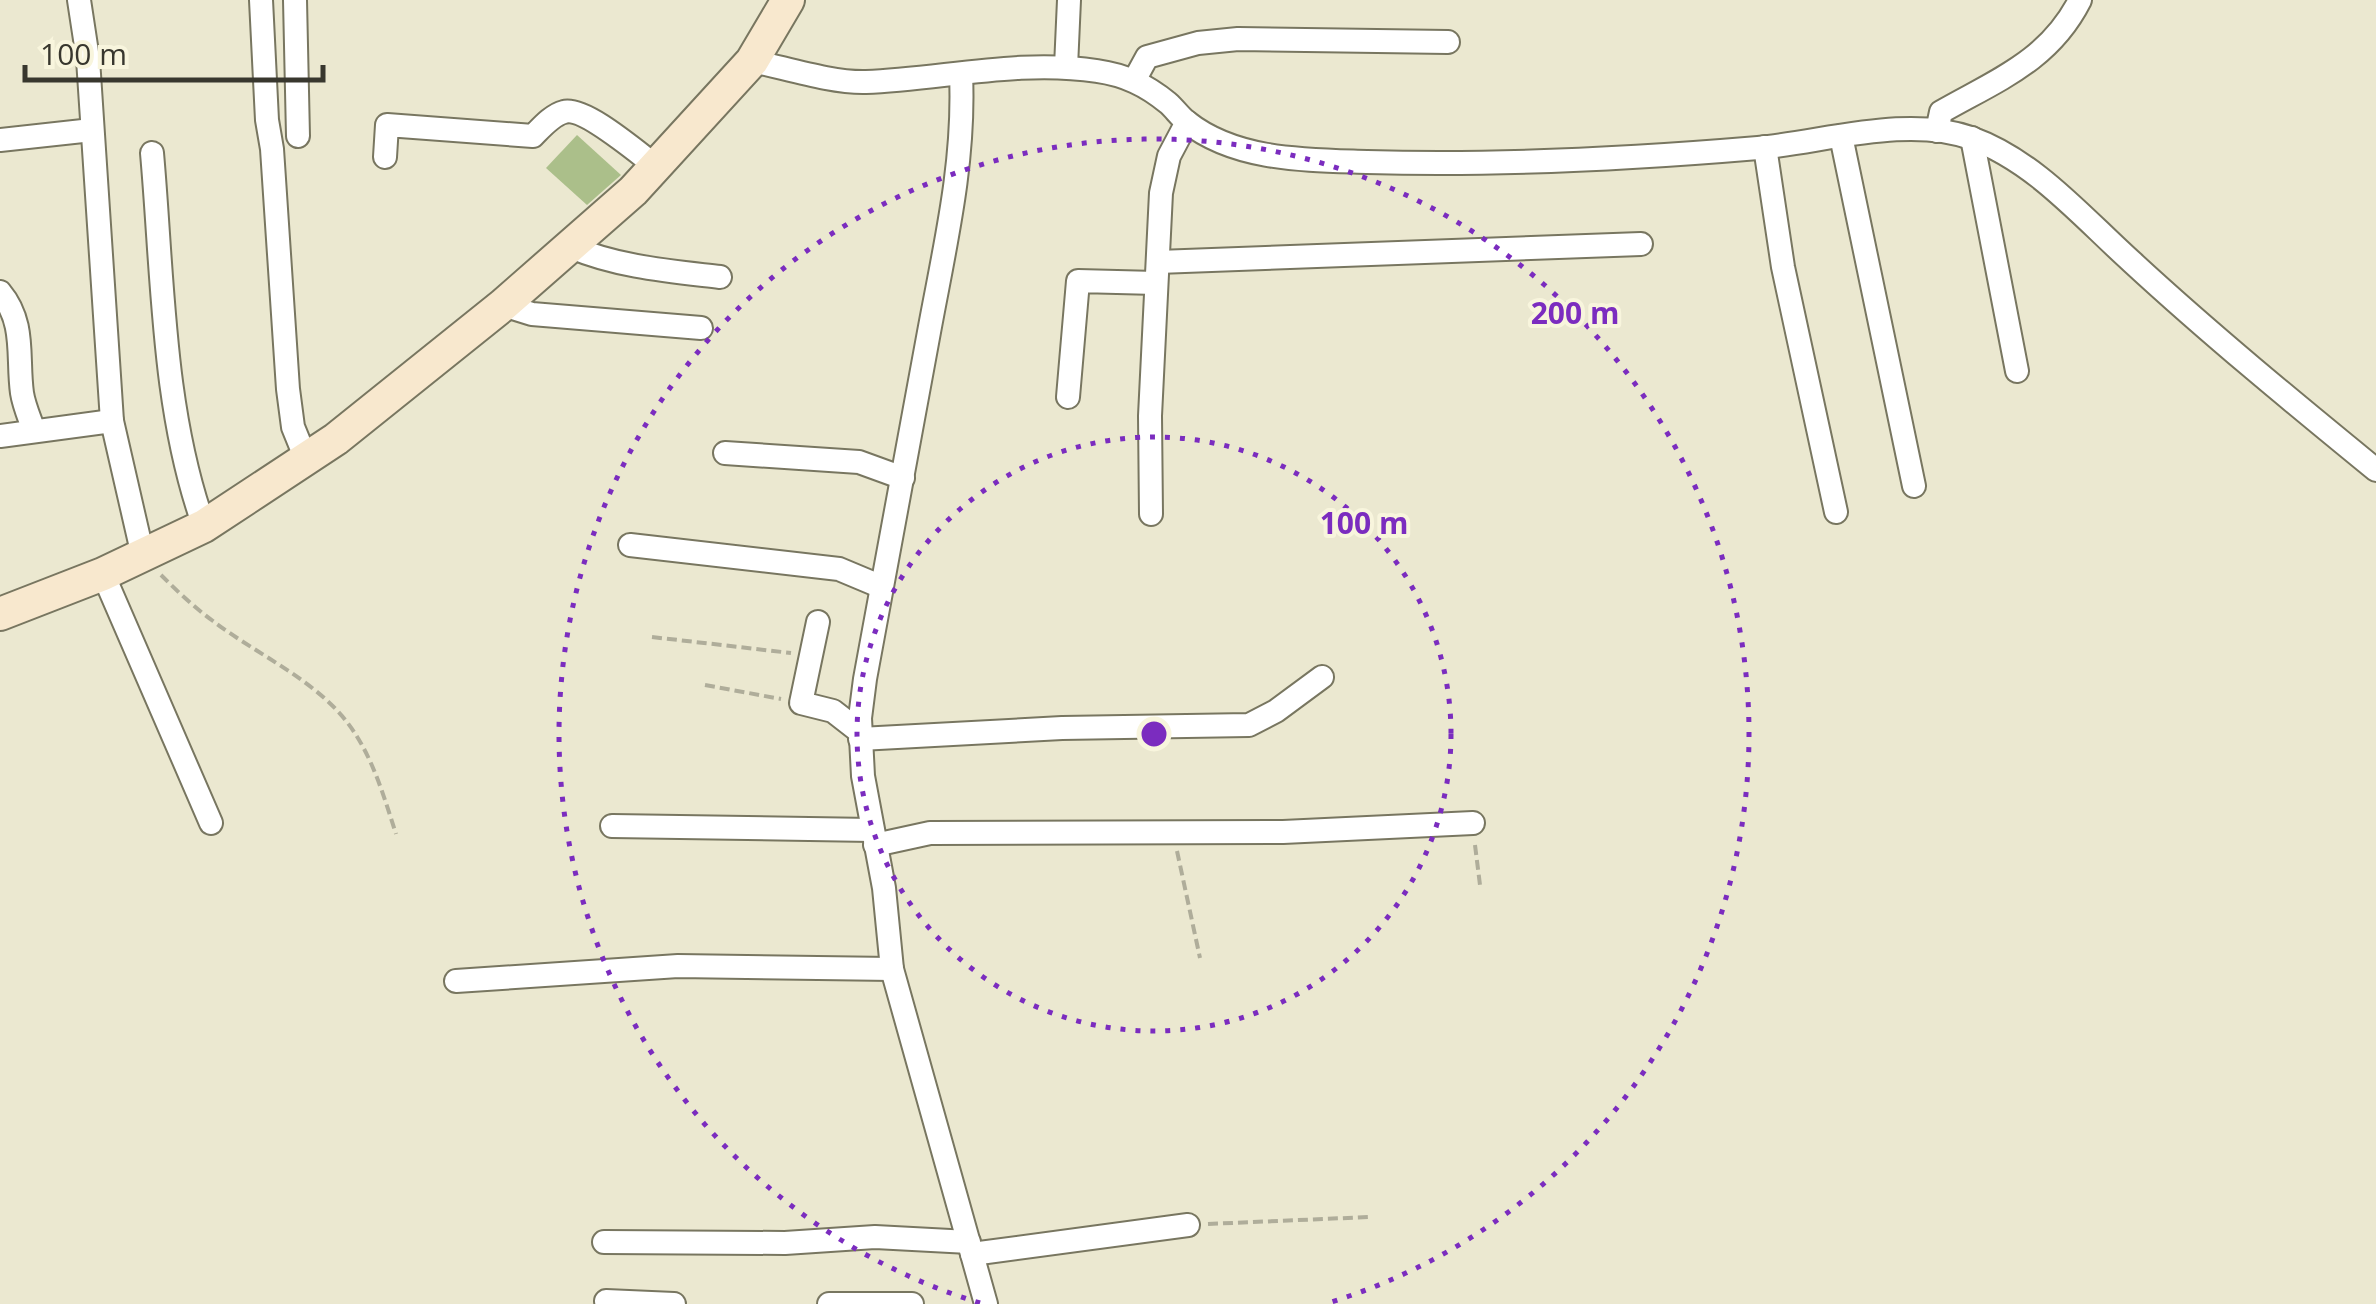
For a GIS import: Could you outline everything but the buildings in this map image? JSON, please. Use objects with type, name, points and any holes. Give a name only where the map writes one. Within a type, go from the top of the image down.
[{"type":"main road","points":[[0,614],[103,574],[204,526],[306,459],[504,305],[657,168],[752,61],[788,0]]},
{"type":"street","points":[[79,0],[88,59],[112,420],[143,556]]},
{"type":"street","points":[[261,0],[288,390],[293,428],[306,459]]},
{"type":"street","points":[[295,0],[298,136]]},
{"type":"street","points":[[1066,67],[1069,0]]},
{"type":"street","points":[[1937,132],[1941,112],[2025,66],[2055,36],[2080,0]]},
{"type":"street","points":[[1135,79],[1147,57],[1221,40],[1448,42]]},
{"type":"street","points":[[752,61],[860,82],[1066,67],[1135,79],[1187,122],[1250,151],[1284,158],[1569,162],[1765,147],[1915,130],[1972,138],[2059,192],[2132,263],[2376,470]]},
{"type":"street","points":[[961,74],[963,118],[956,195],[865,679],[860,736],[884,888],[892,969],[986,1304]]},
{"type":"street","points":[[385,156],[387,125],[533,136],[560,112],[568,111],[586,116],[657,168]]},
{"type":"street","points":[[1151,514],[1150,416],[1163,174],[1187,122]]},
{"type":"street","points":[[0,140],[92,130]]},
{"type":"street","points":[[1841,136],[1914,486]]},
{"type":"street","points":[[1972,138],[2017,370]]},
{"type":"street","points":[[1765,147],[1783,267],[1836,512]]},
{"type":"street","points":[[152,153],[176,422],[187,478],[204,526]]},
{"type":"street","points":[[1068,398],[1078,282],[1157,272],[1641,244]]},
{"type":"street","points":[[571,247],[639,268],[720,278]]},
{"type":"street","points":[[0,292],[20,333],[22,395]]},
{"type":"street","points":[[504,305],[532,314],[701,328]]},
{"type":"street","points":[[0,362],[22,395],[34,432]]},
{"type":"street","points":[[0,436],[112,420]]},
{"type":"street","points":[[726,452],[859,462],[903,478]]},
{"type":"street","points":[[630,545],[839,569],[882,587]]},
{"type":"street","points":[[103,574],[211,823]]},
{"type":"street","points":[[818,622],[801,703],[833,711],[860,736],[1249,726],[1322,677]]},
{"type":"street","points":[[612,826],[873,837],[930,833],[1283,832],[1473,823]]},
{"type":"street","points":[[456,981],[678,966],[892,969]]},
{"type":"street","points":[[604,1242],[784,1243],[875,1237],[970,1248],[1188,1225]]},
{"type":"street","points":[[606,1301],[674,1304]]},
{"type":"street","points":[[828,1304],[912,1304]]},
{"type":"path","points":[[143,556],[212,620],[307,684],[337,710],[356,734],[378,778],[396,834]]},
{"type":"path","points":[[652,637],[811,655]]},
{"type":"path","points":[[705,685],[801,703]]},
{"type":"path","points":[[1473,823],[1480,886]]},
{"type":"path","points":[[1173,832],[1200,958]]},
{"type":"path","points":[[1188,1225],[1368,1218]]}]
